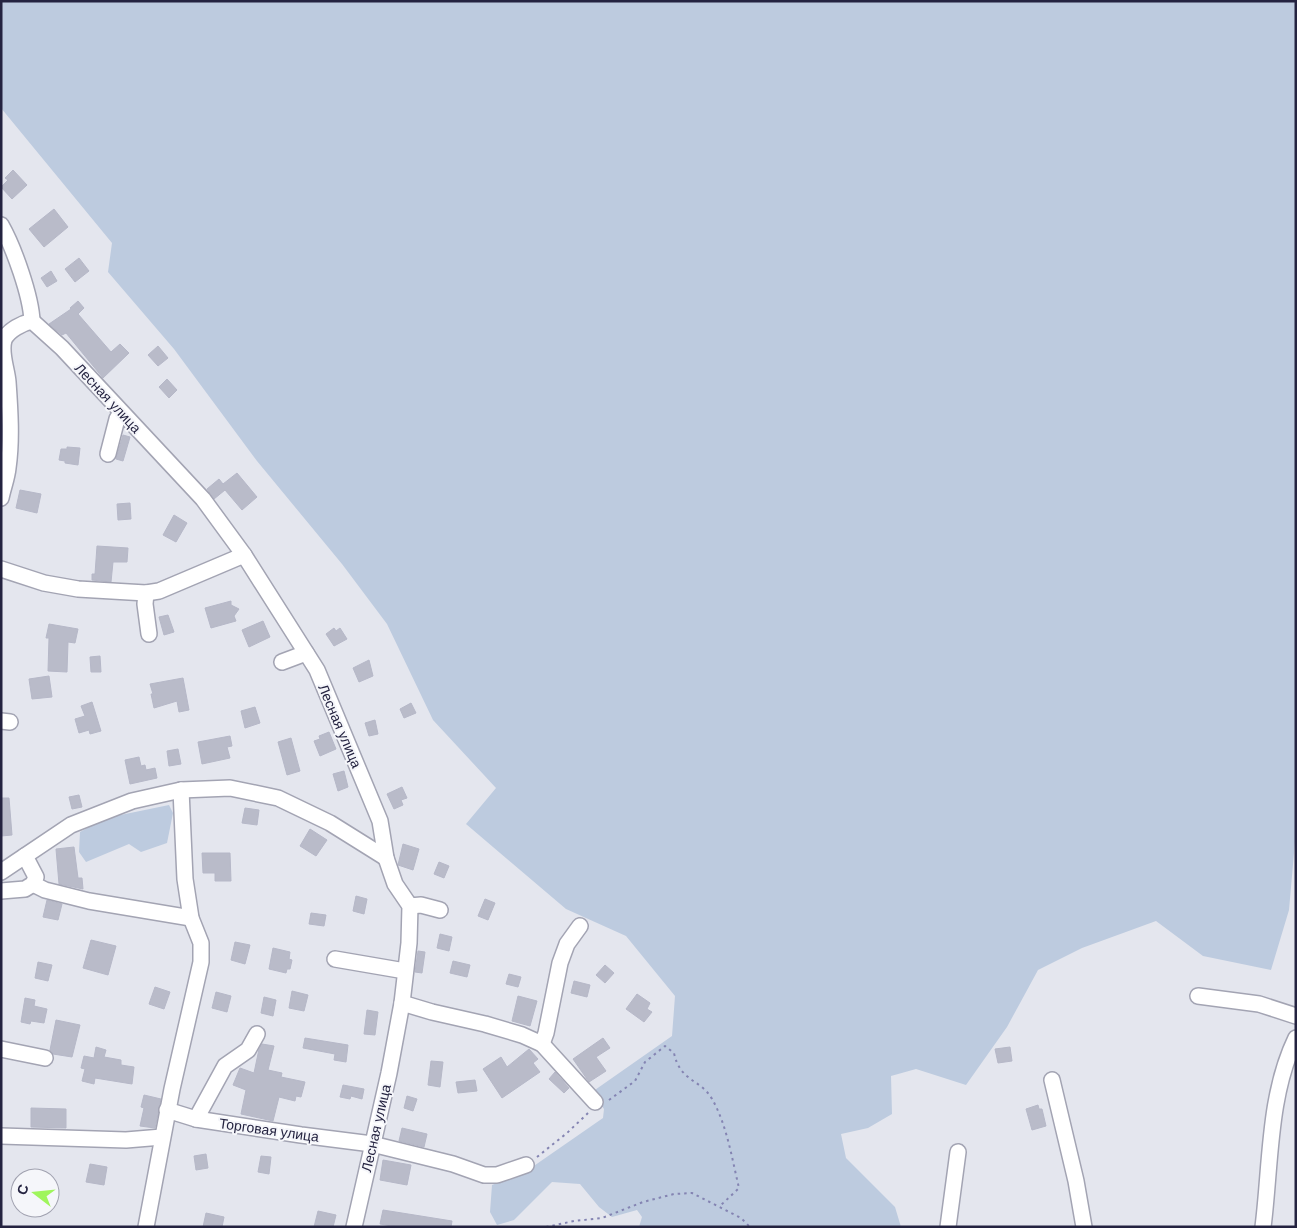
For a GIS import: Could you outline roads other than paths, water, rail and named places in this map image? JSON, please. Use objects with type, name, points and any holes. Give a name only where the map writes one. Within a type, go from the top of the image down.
[{"type":"street","points":[[1,225],[23,280],[31,309],[28,322],[3,338],[8,380],[10,434],[8,468],[1,498]]},
{"type":"street","name":"Лесная улица","points":[[28,322],[62,348],[203,499],[244,554],[317,670],[380,821],[386,858],[395,884],[410,906],[409,942],[402,1003],[389,1073],[354,1227]]},
{"type":"street","points":[[108,454],[117,419],[121,412]]},
{"type":"street","points":[[1,569],[44,583],[78,589],[146,593],[158,591],[244,554]]},
{"type":"street","points":[[146,593],[145,604],[149,634]]},
{"type":"street","points":[[282,662],[306,653]]},
{"type":"street","points":[[1,872],[71,824],[132,801],[181,790],[230,788],[278,798],[330,823],[386,858]]},
{"type":"street","points":[[146,1227],[167,1110],[201,962],[201,943],[191,918],[185,878],[181,790]]},
{"type":"street","points":[[1,891],[25,889],[34,884],[36,877],[25,856]]},
{"type":"street","points":[[34,884],[45,890],[89,901],[191,918]]},
{"type":"street","points":[[410,906],[421,905],[440,910]]},
{"type":"street","points":[[542,1044],[546,1034],[560,963],[567,944],[580,926]]},
{"type":"street","points":[[335,959],[405,971]]},
{"type":"street","points":[[1198,996],[1259,1004],[1289,1012],[1296,1016]]},
{"type":"street","points":[[402,1003],[485,1024],[522,1035],[542,1044],[595,1102]]},
{"type":"street","points":[[196,1119],[225,1066],[248,1050],[257,1034]]},
{"type":"street","points":[[1263,1227],[1278,1095],[1284,1065],[1296,1038]]},
{"type":"street","points":[[1,1049],[45,1058]]},
{"type":"street","points":[[1052,1080],[1076,1181],[1084,1227]]},
{"type":"street","name":"Торговая улица","points":[[167,1110],[196,1119],[372,1144],[453,1164],[484,1176],[497,1175],[526,1165]]},
{"type":"street","points":[[1,1136],[126,1140],[162,1137]]},
{"type":"street","points":[[948,1227],[958,1152]]}]
